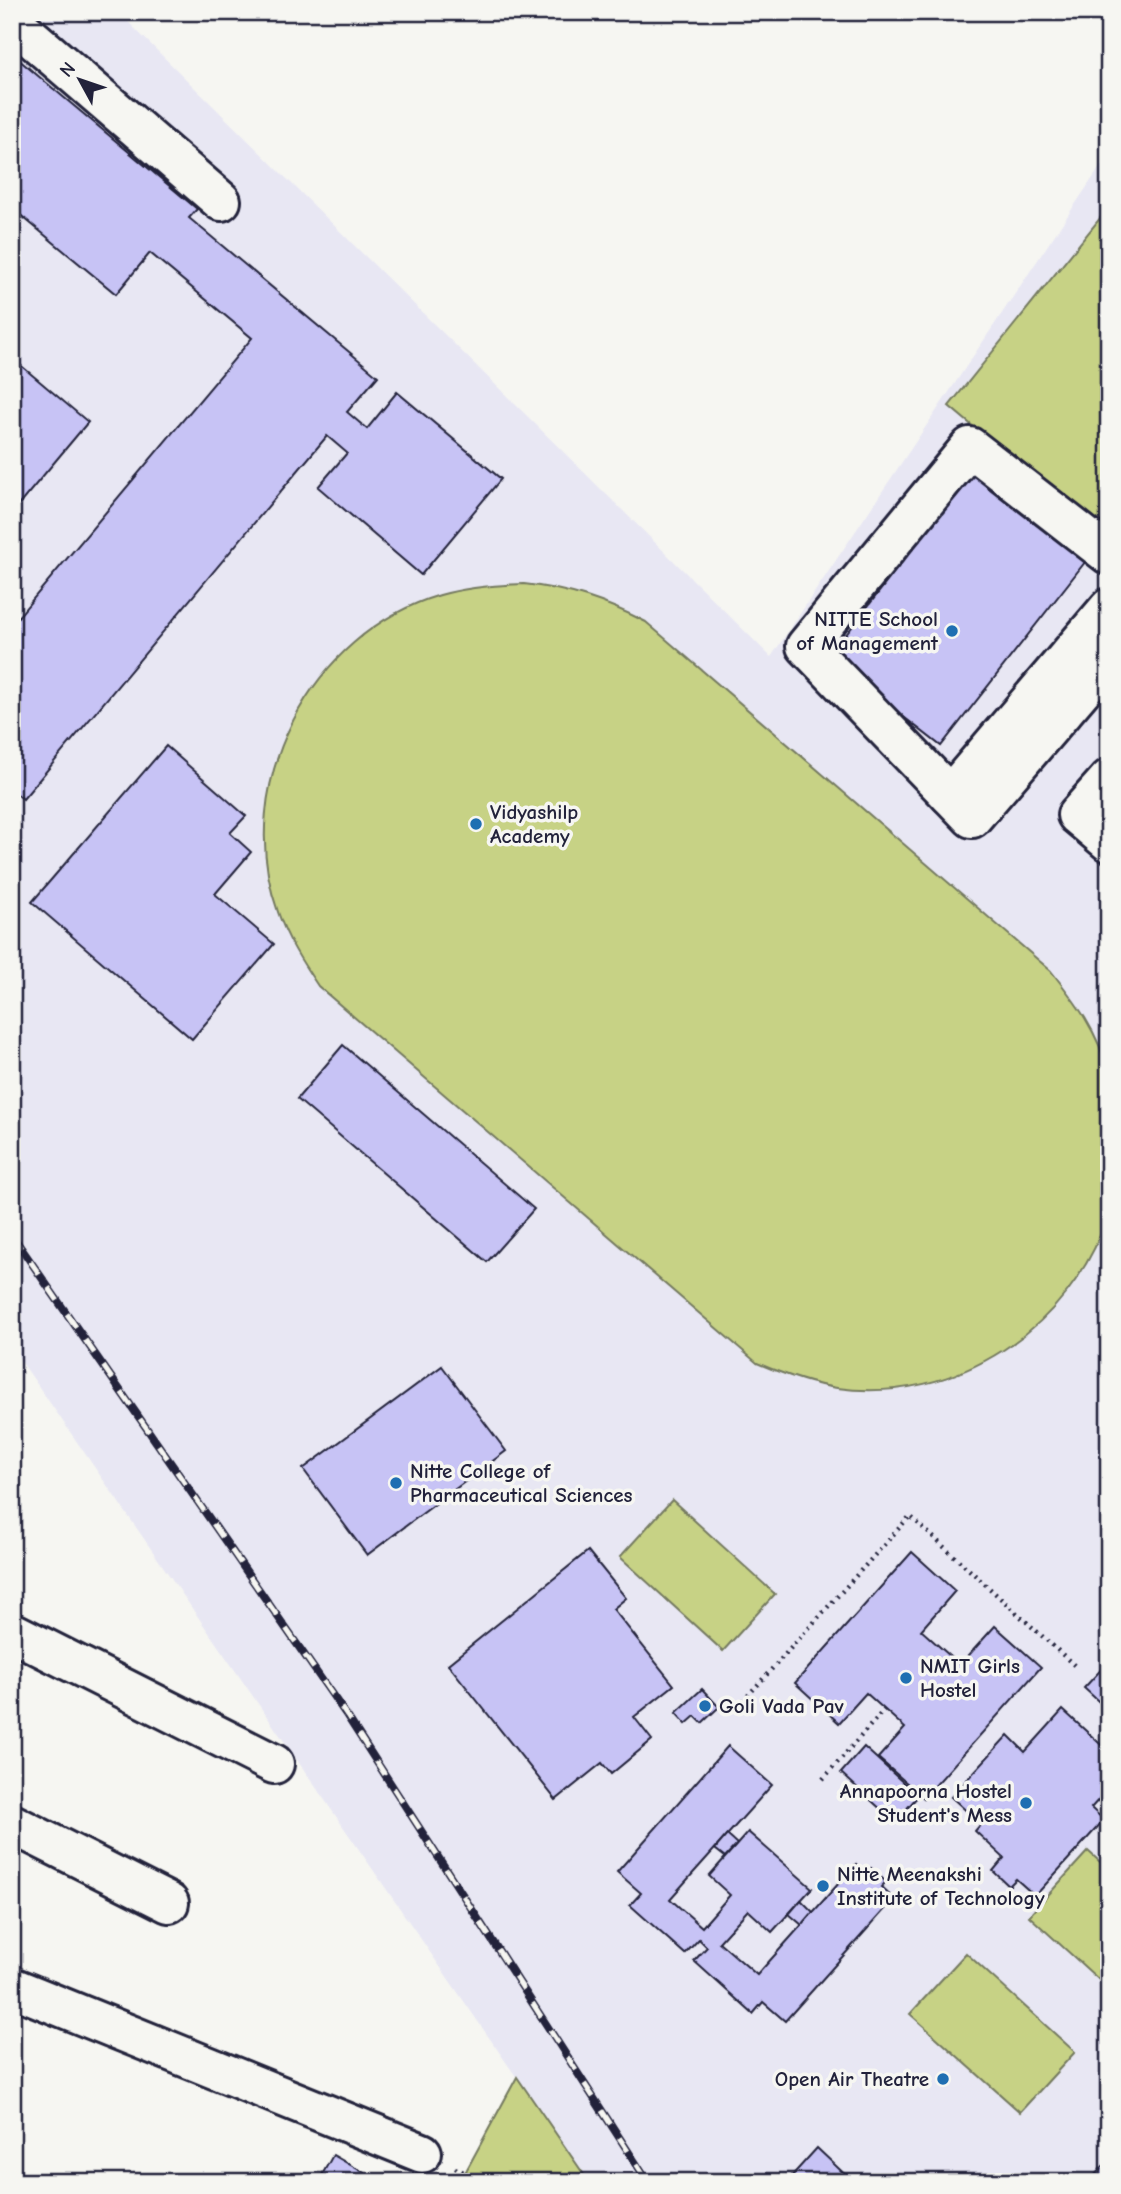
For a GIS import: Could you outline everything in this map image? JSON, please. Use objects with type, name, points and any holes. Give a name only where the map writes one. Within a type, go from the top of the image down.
[{"type":"street","points":[[12,21],[221,201]]},
{"type":"street","points":[[961,806],[806,646],[970,447],[1109,555]]},
{"type":"street","points":[[961,806],[1109,608]]},
{"type":"street","points":[[961,806],[1109,659]]},
{"type":"street","points":[[1109,779],[1077,815],[1109,842]]},
{"type":"street","points":[[12,1632],[274,1764]]},
{"type":"street","points":[[12,1824],[169,1903]]},
{"type":"street","points":[[12,1987],[422,2153]]},
{"type":"path","points":[[743,1701],[909,1516],[1075,1666]]},
{"type":"path","points":[[823,1779],[884,1710]]},
{"type":"shaded area","points":[[12,12],[118,12],[771,657],[1109,154],[1109,2182],[589,2182],[12,1348]]},
{"type":"green space","points":[[1109,207],[1109,541],[949,406]]},
{"type":"green space","points":[[524,584],[586,597],[646,622],[1051,971],[1085,1018],[1099,1044],[1108,1072],[1111,1099],[1110,1206],[1091,1255],[1067,1291],[1038,1323],[1004,1350],[965,1370],[924,1384],[881,1390],[827,1386],[757,1363],[318,986],[306,968],[290,941],[278,912],[266,863],[266,814],[275,766],[293,720],[320,679],[354,643],[394,614],[450,592]]},
{"type":"green space","points":[[672,1500],[775,1594],[723,1651],[620,1557]]},
{"type":"green space","points":[[1088,1851],[1109,1870],[1109,1989],[1029,1916]]},
{"type":"green space","points":[[966,1953],[1075,2052],[1020,2112],[910,2014]]},
{"type":"green space","points":[[517,2077],[589,2182],[460,2182]]},
{"type":"building","points":[[12,54],[197,209],[189,218],[378,376],[347,412],[367,429],[397,392],[501,479],[421,575],[318,487],[347,453],[327,436],[23,799],[12,790],[12,624],[252,338],[150,253],[116,294],[12,208]]},
{"type":"building","points":[[12,358],[88,422],[12,513]]},
{"type":"building","points":[[975,468],[1089,557],[941,746],[828,658]]},
{"type":"building","points":[[166,746],[246,816],[230,833],[251,852],[215,894],[274,944],[192,1039],[32,902]]},
{"type":"building","points":[[343,1045],[534,1209],[487,1262],[297,1099]]},
{"type":"building","points":[[442,1366],[506,1451],[367,1555],[303,1469]]},
{"type":"building","points":[[588,1551],[626,1598],[613,1609],[674,1685],[634,1717],[652,1740],[611,1774],[602,1763],[556,1800],[448,1664]]},
{"type":"building","points":[[912,1552],[955,1591],[921,1630],[960,1665],[995,1626],[1041,1667],[924,1798],[878,1758],[905,1728],[866,1693],[839,1723],[795,1683]]},
{"type":"building","points":[[1109,1661],[1109,1711],[1084,1688]]},
{"type":"building","points":[[702,1689],[719,1707],[702,1723],[695,1716],[686,1724],[676,1713]]},
{"type":"building","name":"Annapoorna Hostel Student's Mess","points":[[1063,1710],[1109,1752],[1109,1788],[1091,1808],[1104,1820],[1035,1896],[1016,1879],[1009,1886],[993,1871],[1004,1858],[975,1831],[981,1824],[951,1797],[1008,1735],[1025,1752]]},
{"type":"building","points":[[728,1746],[772,1785],[670,1899],[702,1927],[730,1895],[709,1876],[748,1832],[812,1888],[772,1932],[748,1910],[719,1942],[757,1975],[856,1864],[866,1874],[871,1868],[886,1882],[881,1887],[894,1899],[785,2021],[763,2002],[753,2014],[694,1961],[707,1947],[699,1939],[685,1954],[630,1905],[641,1893],[617,1872]]},
{"type":"building","points":[[864,1747],[918,1796],[895,1822],[841,1773]]},
{"type":"building","points":[[727,1835],[737,1844],[725,1857],[715,1849]]},
{"type":"building","points":[[801,1900],[813,1912],[802,1925],[789,1914]]},
{"type":"building","points":[[817,2148],[853,2182],[790,2182],[788,2180]]},
{"type":"building","points":[[333,2155],[380,2182],[318,2182]]},
{"type":"building","points":[[1109,2160],[1109,2182],[1088,2182]]},
{"type":"railway","points":[[12,1235],[347,1716],[648,2182]]},
{"type":"place","name":"NITTE School of Management","points":[[952,631]]},
{"type":"place","name":"Vidyashilp Academy","points":[[476,824]]},
{"type":"place","name":"Nitte College of Pharmaceutical Sciences","points":[[396,1483]]},
{"type":"place","name":"NMIT Girls Hostel","points":[[906,1678]]},
{"type":"place","name":"Goli Vada Pav","points":[[705,1706]]},
{"type":"place","name":"Annapoorna Hostel Student's Mess","points":[[1026,1803]]},
{"type":"place","name":"Nitte Meenakshi Institute of Technology","points":[[823,1886]]},
{"type":"place","name":"Open Air Theatre","points":[[943,2079]]}]
